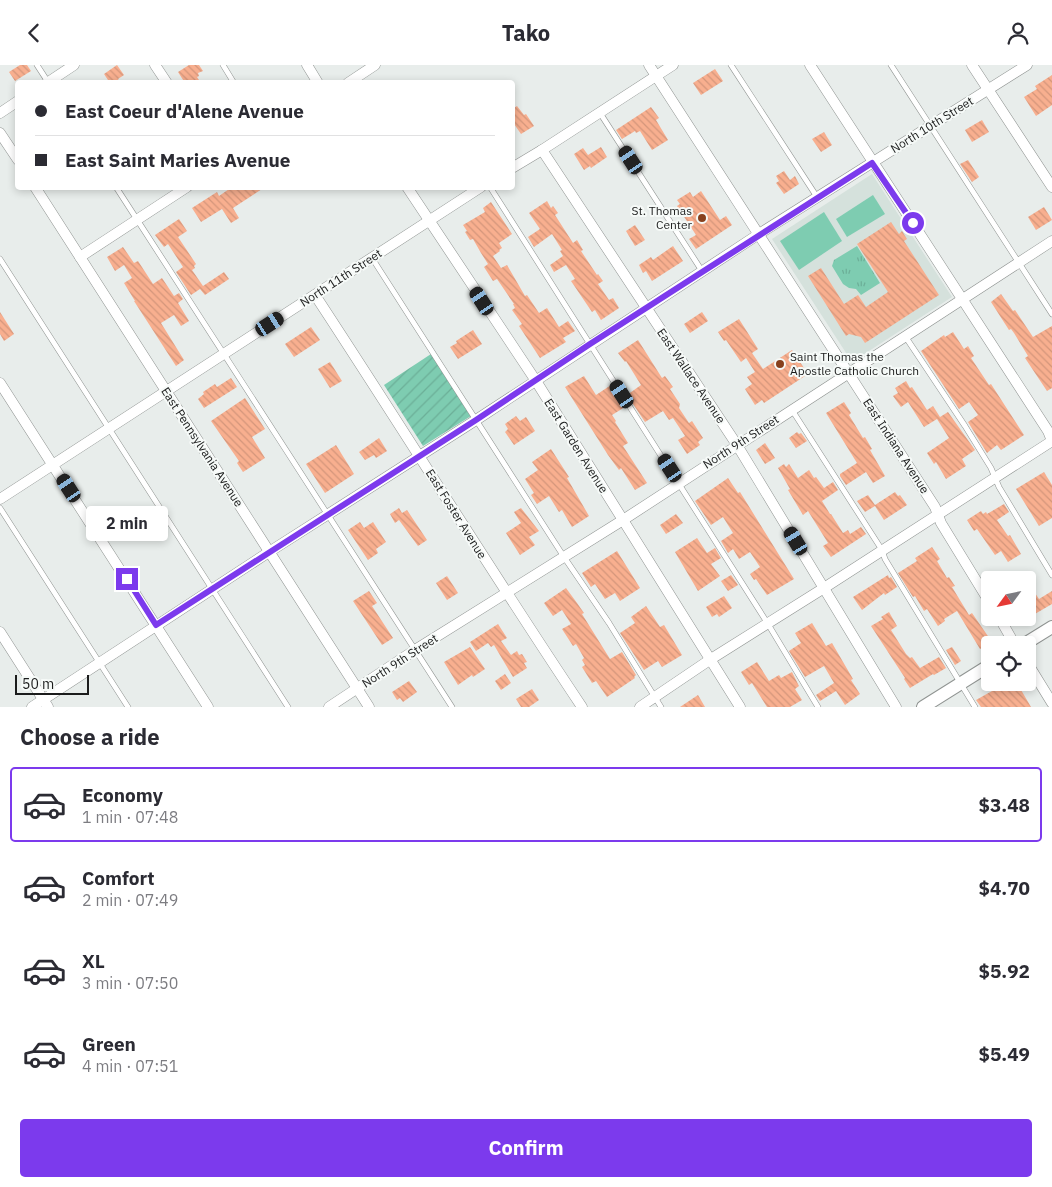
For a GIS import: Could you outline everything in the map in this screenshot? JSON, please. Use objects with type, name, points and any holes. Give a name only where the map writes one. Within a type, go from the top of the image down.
[{"type":"street","points":[[51,80],[74,65]]},
{"type":"street","points":[[155,65],[165,80]]},
{"type":"street","points":[[306,65],[316,80]]},
{"type":"street","points":[[352,80],[375,65]]},
{"type":"street","name":"East Indiana Avenue","points":[[649,65],[935,507],[941,523],[981,588]]},
{"type":"street","points":[[515,166],[542,151],[673,65]]},
{"type":"street","points":[[640,707],[711,659],[1052,441],[1048,431],[810,65]]},
{"type":"street","points":[[972,65],[1052,187]]},
{"type":"street","name":"North 10th Street","points":[[32,707],[46,703],[100,662],[156,625],[476,420],[759,234],[1027,65]]},
{"type":"street","points":[[0,113],[15,103]]},
{"type":"street","points":[[0,133],[15,156]]},
{"type":"street","name":"East Wallace Avenue","points":[[542,151],[738,445],[896,707]]},
{"type":"street","name":"East Pennsylvania Avenue","points":[[37,190],[369,707]]},
{"type":"street","points":[[80,257],[182,190]]},
{"type":"street","name":"East Garden Avenue","points":[[409,190],[536,381],[740,707]]},
{"type":"street","name":"North 11th Street","points":[[0,499],[476,190]]},
{"type":"street","name":"North 9th Street","points":[[329,707],[415,650],[622,520],[1052,241]]},
{"type":"street","name":"East Foster Avenue","points":[[315,295],[420,456],[506,593],[582,707]]},
{"type":"street","points":[[0,383],[208,707]]},
{"type":"street","points":[[1036,637],[1052,627]]},
{"type":"street","points":[[0,632],[46,703]]},
{"type":"street","points":[[923,707],[981,671]]},
{"type":"street","points":[[1036,677],[1052,703]]},
{"type":"lane","points":[[37,65],[47,80]]},
{"type":"lane","points":[[223,65],[232,80]]},
{"type":"lane","points":[[731,65],[818,197]]},
{"type":"lane","points":[[892,65],[1052,314]]},
{"type":"lane","points":[[600,113],[702,271]]},
{"type":"lane","points":[[118,190],[452,707]]},
{"type":"lane","points":[[492,190],[768,624],[818,707]]},
{"type":"lane","points":[[372,258],[564,557],[609,623],[660,707]]},
{"type":"lane","points":[[0,259],[288,707]]},
{"type":"lane","points":[[905,336],[992,469],[999,487],[1052,575]]},
{"type":"lane","points":[[792,409],[882,550],[885,559],[975,707]]},
{"type":"lane","points":[[0,508],[128,707]]},
{"type":"shaded area","points":[[872,174],[952,297],[852,362],[772,239]]},
{"type":"green space","points":[[873,195],[885,214],[847,237],[836,219]]},
{"type":"green space","points":[[824,212],[842,241],[799,270],[780,241]]},
{"type":"green space","points":[[857,246],[880,283],[861,295],[856,289],[849,288],[843,284],[832,266],[834,260]]},
{"type":"green space","points":[[431,354],[471,416],[423,446],[384,385]]},
{"type":"building","points":[[20,65],[27,65],[31,71],[15,81],[9,72]]},
{"type":"building","points":[[117,65],[124,75],[118,80],[108,80],[104,74]]},
{"type":"building","points":[[189,65],[199,65],[203,71],[198,73],[199,76],[197,77],[199,80],[183,80],[178,72]]},
{"type":"building","points":[[715,69],[723,81],[701,95],[693,83]]},
{"type":"building","points":[[1052,75],[1052,105],[1036,116],[1024,97],[1037,89],[1035,86]]},
{"type":"building","points":[[517,106],[524,115],[526,114],[534,126],[521,134],[515,125],[515,107]]},
{"type":"building","points":[[651,107],[659,118],[656,120],[668,140],[652,150],[640,131],[636,133],[635,131],[622,139],[616,130]]},
{"type":"building","points":[[982,120],[989,132],[972,142],[965,130]]},
{"type":"building","points":[[824,132],[832,145],[821,152],[812,139]]},
{"type":"building","points":[[601,147],[607,157],[591,168],[590,166],[584,170],[574,154],[583,148],[588,155]]},
{"type":"building","points":[[968,160],[979,177],[972,182],[960,164]]},
{"type":"building","points":[[784,171],[790,180],[795,176],[799,184],[784,194],[776,183],[779,181],[776,176]]},
{"type":"building","points":[[228,190],[260,190],[233,208],[239,218],[231,223],[222,209],[201,222],[192,208],[217,192],[219,196]]},
{"type":"building","name":"St. Thomas Center","points":[[701,191],[720,220],[726,216],[732,225],[696,249],[689,239],[696,235],[677,206],[680,204],[677,200],[690,192],[693,197]]},
{"type":"building","points":[[547,201],[551,208],[553,206],[558,213],[555,215],[573,243],[577,240],[583,250],[581,251],[603,281],[598,284],[609,300],[613,298],[619,308],[601,320],[595,310],[592,312],[571,281],[575,279],[566,265],[554,272],[550,265],[563,256],[560,251],[562,250],[552,234],[534,247],[528,237],[540,229],[529,213]]},
{"type":"building","points":[[491,202],[512,234],[499,243],[502,248],[493,256],[501,268],[507,265],[525,296],[527,295],[539,313],[547,308],[559,327],[568,321],[575,331],[563,338],[566,342],[540,358],[519,326],[522,324],[512,310],[515,308],[514,304],[497,279],[493,281],[484,267],[488,264],[473,239],[470,240],[465,232],[467,231],[463,225],[485,212],[483,208]]},
{"type":"building","points":[[1044,207],[1052,220],[1036,230],[1028,217]]},
{"type":"building","points":[[179,219],[187,231],[178,237],[196,264],[192,270],[203,286],[224,272],[229,279],[205,295],[200,289],[191,295],[176,272],[183,267],[168,244],[164,247],[155,235]]},
{"type":"building","points":[[891,222],[899,234],[902,231],[907,239],[904,241],[939,295],[865,343],[861,337],[849,334],[846,336],[808,276],[821,268],[844,304],[858,295],[866,307],[888,292],[857,244]]},
{"type":"building","points":[[635,225],[645,240],[635,246],[626,231]]},
{"type":"building","points":[[673,246],[683,261],[652,281],[646,271],[643,273],[639,265],[651,257],[653,260]]},
{"type":"building","points":[[123,247],[134,263],[138,261],[153,284],[162,278],[174,296],[179,293],[183,299],[178,303],[189,321],[181,326],[174,315],[161,323],[184,360],[176,366],[124,283],[132,278],[124,265],[115,271],[107,257]]},
{"type":"building","points":[[1001,294],[1013,311],[1015,310],[1033,337],[1052,326],[1052,388],[1047,391],[1025,358],[1028,356],[1014,333],[1011,329],[1009,330],[991,302]]},
{"type":"building","points":[[0,312],[14,334],[4,341],[0,334]]},
{"type":"building","points":[[702,312],[708,321],[690,333],[684,324]]},
{"type":"building","name":"Saint Thomas the Apostle Catholic Church","points":[[739,319],[758,349],[752,353],[763,369],[792,350],[808,374],[764,403],[762,400],[755,405],[745,389],[752,384],[747,377],[755,372],[746,358],[741,362],[718,332]]},
{"type":"building","points":[[311,327],[320,340],[294,357],[285,344]]},
{"type":"building","points":[[473,330],[482,344],[458,359],[450,347]]},
{"type":"building","points":[[953,332],[964,349],[968,346],[974,356],[971,358],[989,385],[991,384],[1024,435],[1001,450],[997,445],[987,453],[968,422],[978,415],[969,402],[959,409],[921,351],[944,335],[945,337]]},
{"type":"building","points":[[638,340],[662,378],[665,376],[673,387],[670,389],[680,404],[679,408],[689,423],[692,421],[703,438],[698,442],[700,445],[687,454],[678,440],[685,436],[673,418],[669,420],[663,411],[645,422],[627,395],[641,385],[626,361],[618,353]]},
{"type":"building","points":[[330,362],[342,381],[330,388],[318,369]]},
{"type":"building","points":[[584,376],[596,395],[611,385],[625,407],[612,415],[628,443],[623,446],[647,483],[635,490],[621,468],[619,470],[608,455],[565,387]]},
{"type":"building","points":[[231,378],[237,387],[204,408],[198,399],[204,394],[203,392],[215,384],[217,387]]},
{"type":"building","points":[[906,381],[927,410],[933,406],[940,417],[948,412],[975,450],[962,459],[966,466],[946,479],[936,462],[934,464],[927,453],[949,438],[937,419],[924,427],[908,402],[901,407],[893,396],[898,393],[895,388]]},
{"type":"building","points":[[245,398],[265,429],[252,437],[265,458],[243,472],[237,463],[239,461],[211,421]]},
{"type":"building","points":[[844,402],[851,413],[849,415],[863,438],[865,437],[885,476],[873,483],[866,472],[846,485],[840,476],[840,474],[857,463],[826,413]]},
{"type":"building","points":[[516,416],[520,421],[526,417],[535,431],[514,445],[505,432],[508,429],[505,424]]},
{"type":"building","points":[[797,432],[801,433],[807,441],[796,448],[789,438]]},
{"type":"building","points":[[379,438],[387,451],[376,458],[374,455],[365,460],[359,452]]},
{"type":"building","points":[[765,443],[775,458],[765,464],[756,450]]},
{"type":"building","points":[[336,445],[354,474],[325,493],[306,464]]},
{"type":"building","points":[[551,449],[569,477],[567,478],[589,516],[572,527],[562,510],[559,512],[549,496],[537,504],[531,495],[534,493],[525,479],[538,470],[532,462]]},
{"type":"building","points":[[784,464],[786,467],[789,464],[798,478],[809,470],[824,488],[833,482],[838,490],[822,501],[830,514],[843,533],[848,530],[850,534],[861,527],[866,534],[831,557],[823,546],[828,543],[808,511],[803,515],[788,490],[790,489],[778,468]]},
{"type":"building","points":[[1044,472],[1052,485],[1052,518],[1039,526],[1016,489]]},
{"type":"building","points":[[728,478],[738,493],[740,492],[794,579],[767,595],[756,579],[754,580],[750,574],[760,567],[750,552],[739,559],[733,549],[728,553],[721,541],[733,533],[723,517],[711,525],[695,501]]},
{"type":"building","points":[[895,492],[898,496],[900,495],[907,505],[884,520],[875,506],[865,512],[857,501],[868,495],[875,505]]},
{"type":"building","points":[[1004,504],[1009,512],[997,520],[1008,536],[1010,535],[1021,554],[1008,562],[1001,551],[995,555],[977,529],[974,531],[967,520],[981,511],[983,514],[986,512],[987,514]]},
{"type":"building","points":[[399,508],[402,513],[407,510],[427,540],[418,546],[399,520],[395,523],[390,514]]},
{"type":"building","points":[[521,508],[539,531],[529,537],[535,545],[520,555],[506,533],[521,523],[514,512]]},
{"type":"building","points":[[676,514],[683,523],[666,534],[660,525]]},
{"type":"building","points":[[360,522],[364,528],[373,522],[386,542],[376,549],[378,553],[368,560],[348,530]]},
{"type":"building","points":[[697,538],[707,553],[715,548],[721,558],[711,564],[720,576],[698,591],[675,552]]},
{"type":"building","points":[[932,547],[940,559],[937,561],[947,578],[949,577],[955,586],[952,587],[969,615],[972,613],[988,636],[981,636],[981,648],[957,611],[944,619],[945,621],[938,626],[927,609],[924,611],[915,596],[913,597],[898,573],[917,561],[915,558]]},
{"type":"building","points":[[617,551],[640,588],[620,601],[615,593],[605,599],[595,584],[591,587],[582,573]]},
{"type":"building","points":[[731,575],[738,585],[728,591],[721,581]]},
{"type":"building","points":[[888,575],[897,587],[885,595],[884,593],[862,610],[853,597]]},
{"type":"building","points":[[447,576],[458,593],[447,600],[436,583]]},
{"type":"building","points":[[566,588],[584,613],[582,614],[610,659],[622,652],[636,675],[635,678],[607,697],[596,681],[592,683],[582,667],[585,665],[582,660],[584,658],[576,644],[573,646],[562,629],[571,624],[562,610],[553,616],[544,603]]},
{"type":"building","points":[[369,591],[377,603],[372,606],[393,638],[382,645],[353,601]]},
{"type":"building","points":[[1052,591],[1052,604],[1036,613],[1036,594],[1039,599]]},
{"type":"building","points":[[724,596],[732,608],[719,617],[717,614],[712,617],[706,607]]},
{"type":"building","points":[[646,606],[660,627],[664,625],[682,655],[662,667],[658,661],[644,670],[620,633],[635,623],[631,617]]},
{"type":"building","points":[[889,612],[897,626],[891,630],[906,654],[910,658],[912,657],[920,668],[939,657],[946,668],[910,688],[871,626],[883,619],[881,617]]},
{"type":"building","points":[[812,623],[826,646],[832,643],[860,694],[845,705],[836,691],[820,701],[816,695],[834,683],[824,666],[805,677],[789,651],[801,643],[795,633]]},
{"type":"building","points":[[498,624],[507,638],[501,641],[511,655],[517,651],[519,655],[522,654],[527,662],[524,663],[527,668],[513,677],[494,645],[491,647],[488,643],[476,651],[470,642]]},
{"type":"building","points":[[470,647],[485,669],[458,685],[444,662]]},
{"type":"building","points":[[952,647],[961,661],[955,665],[946,650]]},
{"type":"building","points":[[757,662],[769,681],[779,675],[781,678],[792,672],[799,686],[795,689],[802,700],[790,707],[767,707],[752,683],[749,685],[741,672]]},
{"type":"building","points":[[505,674],[511,683],[501,690],[495,681]]},
{"type":"building","points":[[409,681],[417,692],[403,702],[400,698],[397,700],[392,692]]},
{"type":"building","points":[[532,689],[539,700],[529,707],[521,707],[516,699]]},
{"type":"building","points":[[992,691],[1022,691],[1031,707],[981,707],[976,700]]},
{"type":"building","points":[[698,695],[705,707],[680,707]]},
{"type":"place","name":"St. Thomas Center","points":[[702,218]]},
{"type":"place","name":"Saint Thomas the Apostle Catholic Church","points":[[780,364]]},
{"type":"route","points":[[127,579],[156,625],[476,420],[759,234],[872,163],[913,223]]}]
